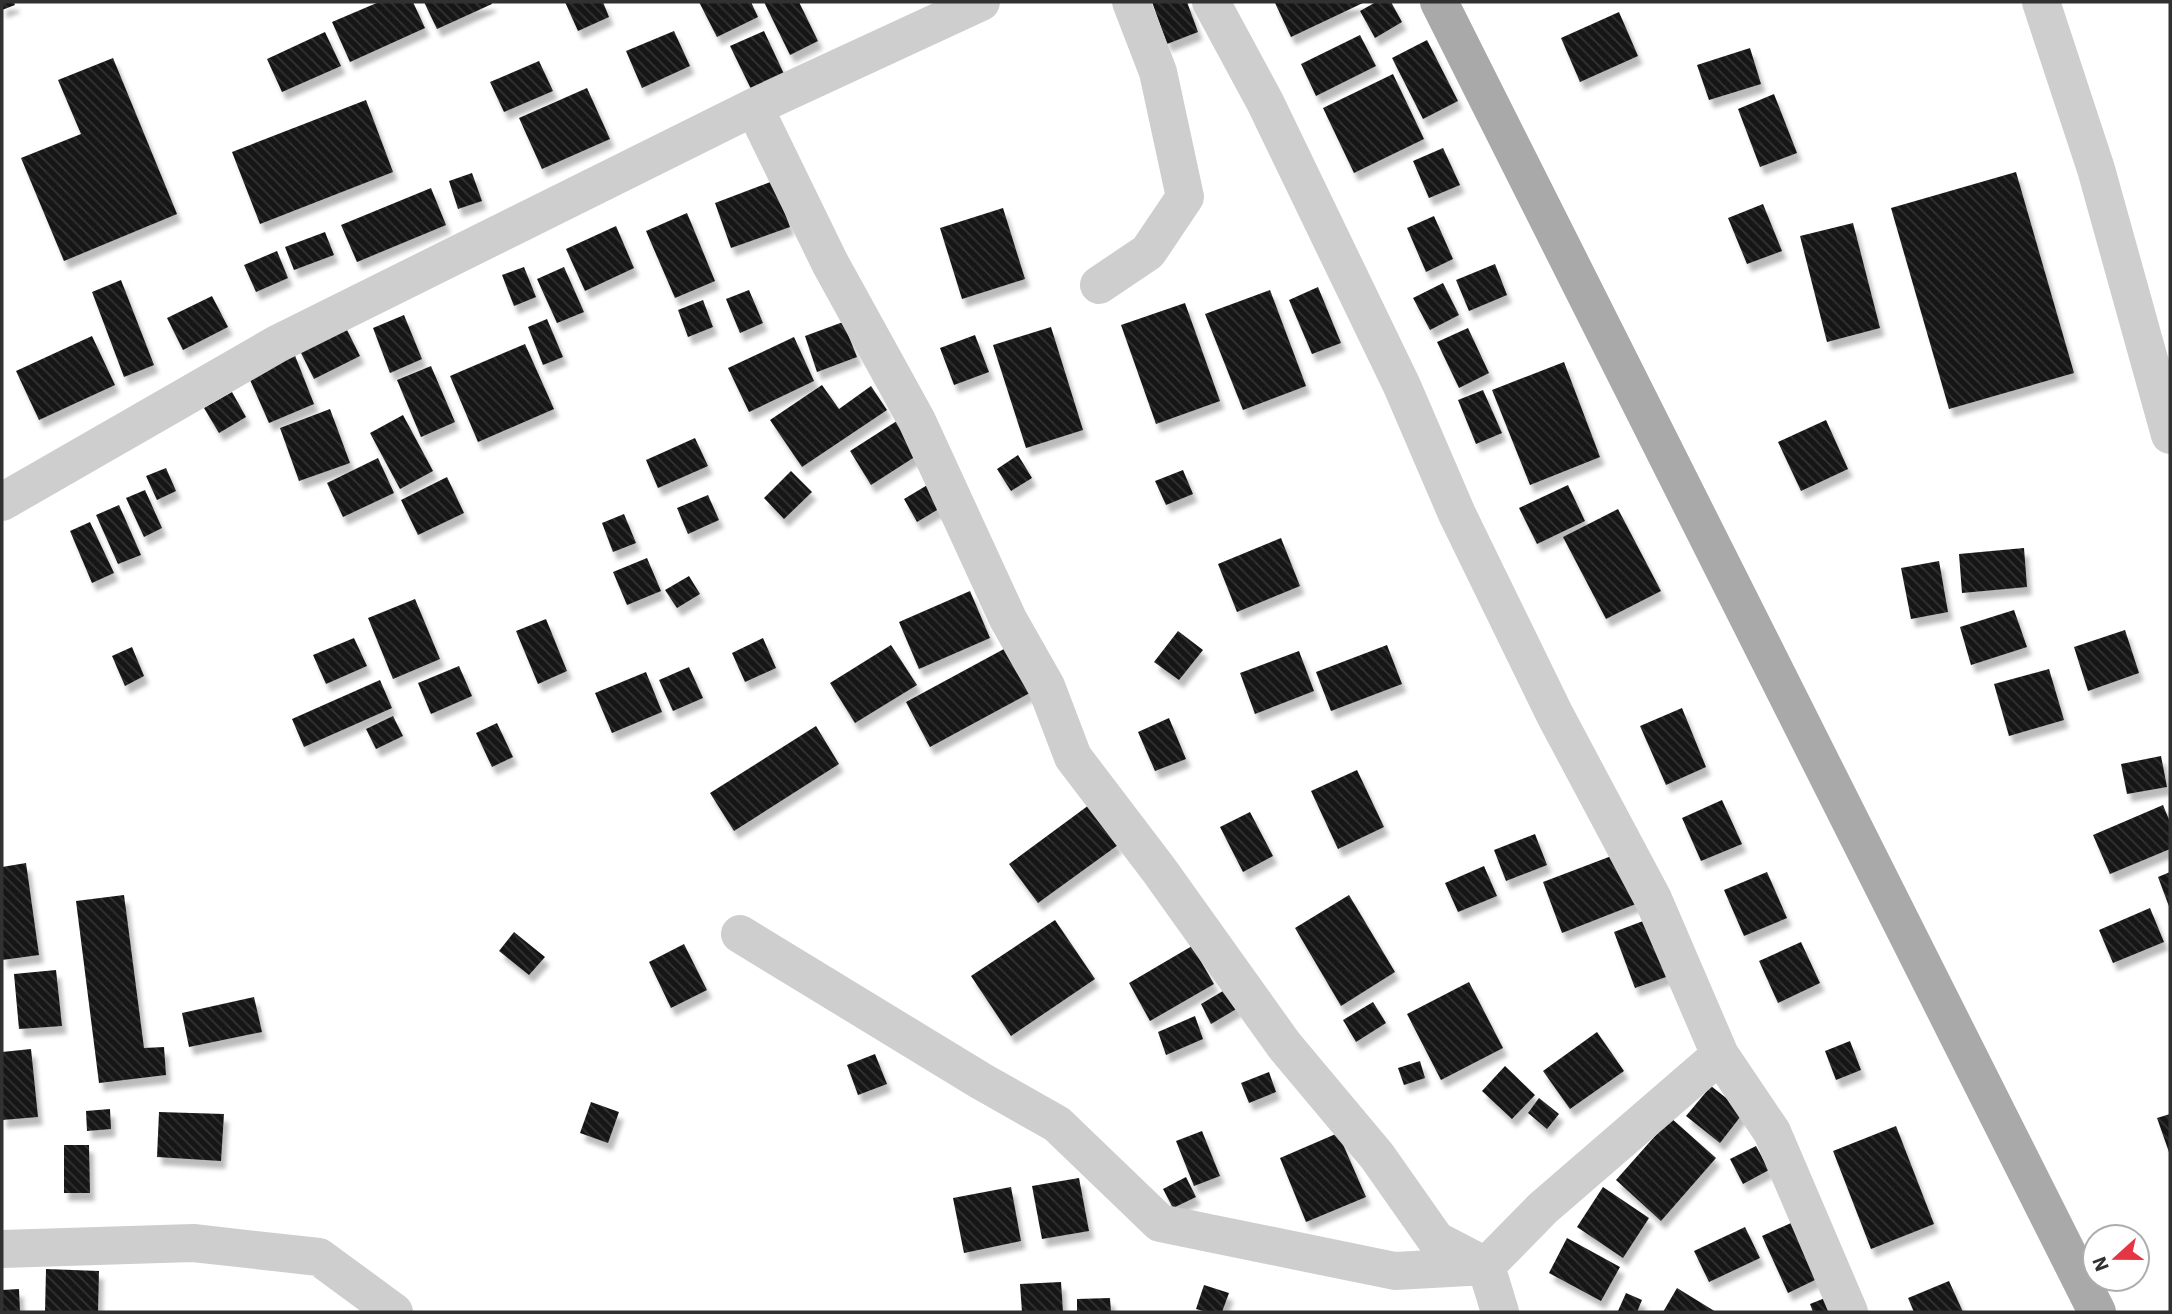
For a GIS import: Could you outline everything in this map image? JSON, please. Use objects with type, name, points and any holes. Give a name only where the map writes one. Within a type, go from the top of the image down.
[{"type":"main road","points":[[1439,2],[2097,1312]]},
{"type":"street","points":[[2,502],[277,344],[754,107],[981,2]]},
{"type":"street","points":[[1099,285],[1148,252],[1185,197],[1158,72],[1131,2]]},
{"type":"street","points":[[1211,2],[1283,139],[1402,386],[1457,514],[1549,703],[1653,899],[1720,1055],[1772,1132],[1849,1312]]},
{"type":"street","points":[[2041,2],[2096,169],[2170,435]]},
{"type":"street","points":[[754,107],[830,263],[917,421],[1008,619],[1046,686],[1073,757],[1159,870],[1284,1045],[1377,1156],[1436,1240],[1486,1266],[1500,1312]]},
{"type":"street","points":[[740,934],[981,1081],[1057,1124],[1160,1223],[1395,1272],[1486,1266],[1543,1209],[1720,1055]]},
{"type":"street","points":[[2,1250],[193,1243],[319,1257],[394,1312]]},
{"type":"building","points":[[2,2],[14,2],[15,5],[2,10]]},
{"type":"building","points":[[379,2],[413,2],[425,28],[350,62],[332,22]]},
{"type":"building","points":[[424,2],[491,2],[492,4],[437,29]]},
{"type":"building","points":[[565,2],[603,2],[609,17],[578,31]]},
{"type":"building","points":[[699,2],[751,2],[758,17],[717,37]]},
{"type":"building","points":[[764,2],[799,2],[818,41],[790,55]]},
{"type":"building","points":[[1152,2],[1187,2],[1198,32],[1167,44]]},
{"type":"building","points":[[1365,2],[1291,37],[1275,3]]},
{"type":"building","points":[[1376,2],[1391,2],[1402,22],[1375,38],[1360,11]]},
{"type":"building","points":[[1619,12],[1638,56],[1580,82],[1561,38]]},
{"type":"building","points":[[674,31],[690,66],[642,88],[626,51]]},
{"type":"building","points":[[764,31],[784,74],[751,89],[730,46]]},
{"type":"building","points":[[325,32],[341,66],[282,92],[267,59]]},
{"type":"building","points":[[1360,35],[1376,66],[1316,96],[1301,64]]},
{"type":"building","points":[[1427,40],[1458,101],[1423,119],[1392,58]]},
{"type":"building","points":[[1750,48],[1761,84],[1709,100],[1697,65]]},
{"type":"building","points":[[113,58],[177,214],[64,261],[21,158],[81,134],[58,80]]},
{"type":"building","points":[[539,61],[553,91],[504,112],[490,82]]},
{"type":"building","points":[[1393,74],[1424,139],[1354,173],[1323,108]]},
{"type":"building","points":[[587,88],[610,139],[542,169],[519,118]]},
{"type":"building","points":[[1774,94],[1797,153],[1760,167],[1738,109]]},
{"type":"building","points":[[366,100],[393,172],[260,224],[232,152]]},
{"type":"building","points":[[1443,148],[1460,185],[1429,198],[1413,161]]},
{"type":"building","points":[[2016,172],[2074,373],[1949,409],[1891,208]]},
{"type":"building","points":[[472,173],[482,201],[458,209],[449,181]]},
{"type":"building","points":[[773,181],[790,227],[731,248],[715,203]]},
{"type":"building","points":[[431,188],[446,225],[357,262],[341,225]]},
{"type":"building","points":[[1763,204],[1782,251],[1747,264],[1728,218]]},
{"type":"building","points":[[1003,208],[1025,279],[962,299],[940,228]]},
{"type":"building","points":[[687,213],[715,281],[675,298],[646,231]]},
{"type":"building","points":[[1434,216],[1453,259],[1426,272],[1407,228]]},
{"type":"building","points":[[1853,223],[1880,328],[1827,342],[1800,236]]},
{"type":"building","points":[[616,226],[634,268],[585,291],[566,249]]},
{"type":"building","points":[[325,232],[334,255],[294,270],[285,247]]},
{"type":"building","points":[[277,251],[288,278],[256,292],[244,265]]},
{"type":"building","points":[[1495,264],[1507,295],[1469,311],[1456,280]]},
{"type":"building","points":[[524,267],[536,297],[514,306],[502,275]]},
{"type":"building","points":[[564,267],[584,312],[557,323],[537,279]]},
{"type":"building","points":[[121,280],[154,365],[124,377],[92,292]]},
{"type":"building","points":[[1443,283],[1459,315],[1430,330],[1413,298]]},
{"type":"building","points":[[1318,287],[1341,343],[1312,354],[1289,300]]},
{"type":"building","points":[[749,290],[763,323],[740,333],[726,299]]},
{"type":"building","points":[[1270,290],[1306,386],[1243,410],[1205,314]]},
{"type":"building","points":[[212,296],[228,327],[183,350],[167,318]]},
{"type":"building","points":[[703,300],[713,327],[688,337],[678,310]]},
{"type":"building","points":[[1185,303],[1220,401],[1156,424],[1121,325]]},
{"type":"building","points":[[404,315],[422,359],[390,373],[373,328]]},
{"type":"building","points":[[547,319],[563,357],[543,365],[528,327]]},
{"type":"building","points":[[843,322],[857,357],[817,372],[805,336]]},
{"type":"building","points":[[344,324],[360,356],[314,379],[298,347]]},
{"type":"building","points":[[1051,327],[1083,430],[1026,448],[993,345]]},
{"type":"building","points":[[1468,328],[1489,373],[1459,388],[1437,342]]},
{"type":"building","points":[[975,335],[989,372],[954,385],[940,348]]},
{"type":"building","points":[[92,336],[115,385],[39,420],[16,371]]},
{"type":"building","points":[[794,337],[814,381],[749,412],[728,368]]},
{"type":"building","points":[[525,344],[554,409],[478,442],[450,376]]},
{"type":"building","points":[[294,353],[314,404],[269,423],[247,373]]},
{"type":"building","points":[[1564,362],[1600,457],[1530,485],[1492,390]]},
{"type":"building","points":[[431,366],[455,422],[421,437],[397,380]]},
{"type":"building","points":[[822,385],[839,409],[871,386],[887,410],[802,467],[770,420]]},
{"type":"building","points":[[1483,390],[1502,433],[1476,444],[1458,400]]},
{"type":"building","points":[[232,392],[246,417],[219,433],[204,408]]},
{"type":"building","points":[[330,409],[350,463],[299,481],[280,428]]},
{"type":"building","points":[[403,415],[433,471],[400,489],[370,433]]},
{"type":"building","points":[[903,417],[924,451],[871,485],[850,451]]},
{"type":"building","points":[[1826,420],[1848,469],[1801,491],[1778,442]]},
{"type":"building","points":[[695,438],[708,466],[658,488],[646,460]]},
{"type":"building","points":[[1018,455],[1032,478],[1011,491],[997,469]]},
{"type":"building","points":[[378,458],[394,493],[343,517],[327,483]]},
{"type":"building","points":[[166,468],[176,491],[157,500],[146,476]]},
{"type":"building","points":[[1183,470],[1193,494],[1166,505],[1155,481]]},
{"type":"building","points":[[791,471],[812,492],[784,519],[764,498]]},
{"type":"building","points":[[447,477],[464,513],[418,535],[401,500]]},
{"type":"building","points":[[929,484],[942,507],[917,522],[904,499]]},
{"type":"building","points":[[1568,485],[1585,521],[1537,544],[1519,508]]},
{"type":"building","points":[[145,490],[162,528],[144,537],[126,498]]},
{"type":"building","points":[[708,495],[719,520],[688,534],[677,508]]},
{"type":"building","points":[[119,505],[141,555],[118,564],[96,515]]},
{"type":"building","points":[[1618,509],[1661,591],[1606,619],[1563,537]]},
{"type":"building","points":[[624,514],[636,543],[613,552],[602,523]]},
{"type":"building","points":[[90,522],[114,573],[92,583],[70,531]]},
{"type":"building","points":[[1281,538],[1300,586],[1237,612],[1218,564]]},
{"type":"building","points":[[2024,548],[2027,587],[1962,593],[1959,554]]},
{"type":"building","points":[[647,558],[661,591],[627,605],[613,572]]},
{"type":"building","points":[[1939,561],[1948,612],[1911,619],[1901,568]]},
{"type":"building","points":[[689,576],[700,594],[677,608],[665,590]]},
{"type":"building","points":[[970,591],[990,638],[919,669],[899,622]]},
{"type":"building","points":[[415,599],[440,659],[393,679],[368,618]]},
{"type":"building","points":[[2014,610],[2027,647],[1971,665],[1960,627]]},
{"type":"building","points":[[546,619],[567,671],[538,684],[516,631]]},
{"type":"building","points":[[2125,630],[2139,673],[2088,691],[2074,647]]},
{"type":"building","points":[[1178,631],[1203,650],[1179,680],[1154,662]]},
{"type":"building","points":[[354,638],[367,666],[326,684],[313,655]]},
{"type":"building","points":[[763,638],[776,668],[745,682],[732,653]]},
{"type":"building","points":[[1015,643],[1039,688],[930,747],[906,702]]},
{"type":"building","points":[[891,645],[917,685],[855,723],[830,683]]},
{"type":"building","points":[[1387,645],[1402,684],[1331,711],[1316,672]]},
{"type":"building","points":[[132,647],[144,676],[125,686],[112,656]]},
{"type":"building","points":[[1299,651],[1314,691],[1255,714],[1240,673]]},
{"type":"building","points":[[459,666],[472,696],[431,714],[418,683]]},
{"type":"building","points":[[689,667],[703,698],[673,711],[659,680]]},
{"type":"building","points":[[2049,669],[2064,720],[2009,736],[1994,684]]},
{"type":"building","points":[[646,672],[662,712],[612,733],[595,693]]},
{"type":"building","points":[[380,680],[392,708],[304,747],[292,719]]},
{"type":"building","points":[[1682,708],[1706,767],[1666,785],[1640,726]]},
{"type":"building","points":[[393,716],[403,736],[376,749],[366,729]]},
{"type":"building","points":[[1169,718],[1186,759],[1155,771],[1138,732]]},
{"type":"building","points":[[497,723],[513,757],[492,767],[476,733]]},
{"type":"building","points":[[816,726],[839,764],[734,831],[710,793]]},
{"type":"building","points":[[2161,756],[2167,787],[2127,794],[2121,764]]},
{"type":"building","points":[[1357,770],[1384,827],[1338,849],[1311,791]]},
{"type":"building","points":[[1722,800],[1742,844],[1701,861],[1682,818]]},
{"type":"building","points":[[1089,805],[1118,845],[1038,903],[1009,864]]},
{"type":"building","points":[[2163,805],[2170,822],[2170,849],[2110,874],[2093,835]]},
{"type":"building","points":[[1250,812],[1273,856],[1243,872],[1220,827]]},
{"type":"building","points":[[1535,834],[1547,865],[1506,881],[1494,850]]},
{"type":"building","points":[[1622,852],[1641,902],[1562,933],[1543,882]]},
{"type":"building","points":[[26,863],[39,955],[2,960],[2,867]]},
{"type":"building","points":[[1484,866],[1497,896],[1458,912],[1445,883]]},
{"type":"building","points":[[1767,872],[1787,918],[1744,936],[1724,890]]},
{"type":"building","points":[[2170,872],[2170,909],[2158,877]]},
{"type":"building","points":[[124,895],[144,1048],[164,1047],[166,1075],[99,1083],[76,901]]},
{"type":"building","points":[[1349,895],[1395,972],[1341,1006],[1295,928]]},
{"type":"building","points":[[2150,908],[2164,942],[2113,963],[2099,930]]},
{"type":"building","points":[[1659,915],[1680,972],[1635,988],[1614,932]]},
{"type":"building","points":[[1055,920],[1095,979],[1011,1036],[971,976]]},
{"type":"building","points":[[514,932],[545,957],[529,975],[499,951]]},
{"type":"building","points":[[1801,942],[1820,983],[1778,1003],[1759,961]]},
{"type":"building","points":[[684,944],[707,990],[671,1008],[649,962]]},
{"type":"building","points":[[1192,946],[1214,984],[1150,1021],[1129,983]]},
{"type":"building","points":[[56,970],[62,1026],[19,1029],[14,974]]},
{"type":"building","points":[[1469,982],[1503,1048],[1441,1080],[1407,1014]]},
{"type":"building","points":[[1228,988],[1238,1008],[1211,1024],[1201,1004]]},
{"type":"building","points":[[254,997],[262,1032],[189,1047],[182,1013]]},
{"type":"building","points":[[1373,1002],[1386,1023],[1356,1042],[1343,1020]]},
{"type":"building","points":[[1195,1016],[1203,1039],[1166,1055],[1158,1032]]},
{"type":"building","points":[[1597,1032],[1624,1071],[1570,1109],[1543,1071]]},
{"type":"building","points":[[1850,1041],[1861,1070],[1836,1080],[1825,1051]]},
{"type":"building","points":[[31,1049],[38,1117],[2,1120],[2,1052]]},
{"type":"building","points":[[875,1054],[887,1084],[858,1095],[847,1065]]},
{"type":"building","points":[[1420,1061],[1425,1078],[1404,1085],[1398,1068]]},
{"type":"building","points":[[1505,1066],[1535,1095],[1512,1119],[1482,1091]]},
{"type":"building","points":[[1269,1072],[1276,1092],[1249,1103],[1241,1083]]},
{"type":"building","points":[[1711,1086],[1744,1112],[1720,1143],[1686,1116]]},
{"type":"building","points":[[1539,1098],[1559,1114],[1547,1129],[1528,1113]]},
{"type":"building","points":[[591,1102],[619,1112],[608,1143],[580,1133]]},
{"type":"building","points":[[110,1109],[111,1129],[87,1131],[86,1111]]},
{"type":"building","points":[[159,1112],[224,1114],[221,1161],[157,1157]]},
{"type":"building","points":[[2170,1114],[2170,1155],[2157,1118]]},
{"type":"building","points":[[1671,1118],[1716,1158],[1661,1221],[1616,1180]]},
{"type":"building","points":[[1896,1126],[1934,1224],[1871,1249],[1833,1151]]},
{"type":"building","points":[[1202,1131],[1220,1176],[1194,1186],[1176,1141]]},
{"type":"building","points":[[1338,1133],[1366,1197],[1306,1222],[1280,1158]]},
{"type":"building","points":[[64,1145],[89,1145],[90,1193],[64,1193]]},
{"type":"building","points":[[1756,1146],[1769,1170],[1743,1184],[1730,1159]]},
{"type":"building","points":[[1186,1177],[1196,1197],[1173,1208],[1163,1189]]},
{"type":"building","points":[[1079,1178],[1089,1231],[1042,1239],[1032,1186]]},
{"type":"building","points":[[1011,1187],[1021,1241],[964,1253],[953,1198]]},
{"type":"building","points":[[1603,1187],[1649,1218],[1623,1258],[1577,1227]]},
{"type":"building","points":[[1791,1223],[1817,1279],[1788,1293],[1762,1236]]},
{"type":"building","points":[[1745,1227],[1760,1258],[1709,1282],[1694,1251]]},
{"type":"building","points":[[1567,1238],[1620,1267],[1601,1301],[1549,1273]]},
{"type":"building","points":[[46,1269],[99,1271],[98,1312],[45,1312]]},
{"type":"building","points":[[1949,1281],[1963,1312],[1914,1312],[1908,1298]]},
{"type":"building","points":[[1061,1282],[1063,1312],[1022,1312],[1020,1284]]},
{"type":"building","points":[[1204,1285],[1229,1293],[1222,1312],[1196,1309]]},
{"type":"building","points":[[1677,1288],[1716,1312],[1663,1312]]},
{"type":"building","points":[[19,1289],[20,1312],[2,1312],[2,1290]]},
{"type":"building","points":[[1626,1293],[1642,1300],[1637,1312],[1618,1311]]},
{"type":"building","points":[[1830,1296],[1837,1312],[1813,1312],[1810,1304]]},
{"type":"building","points":[[1110,1298],[1111,1312],[1077,1312],[1077,1299]]}]
